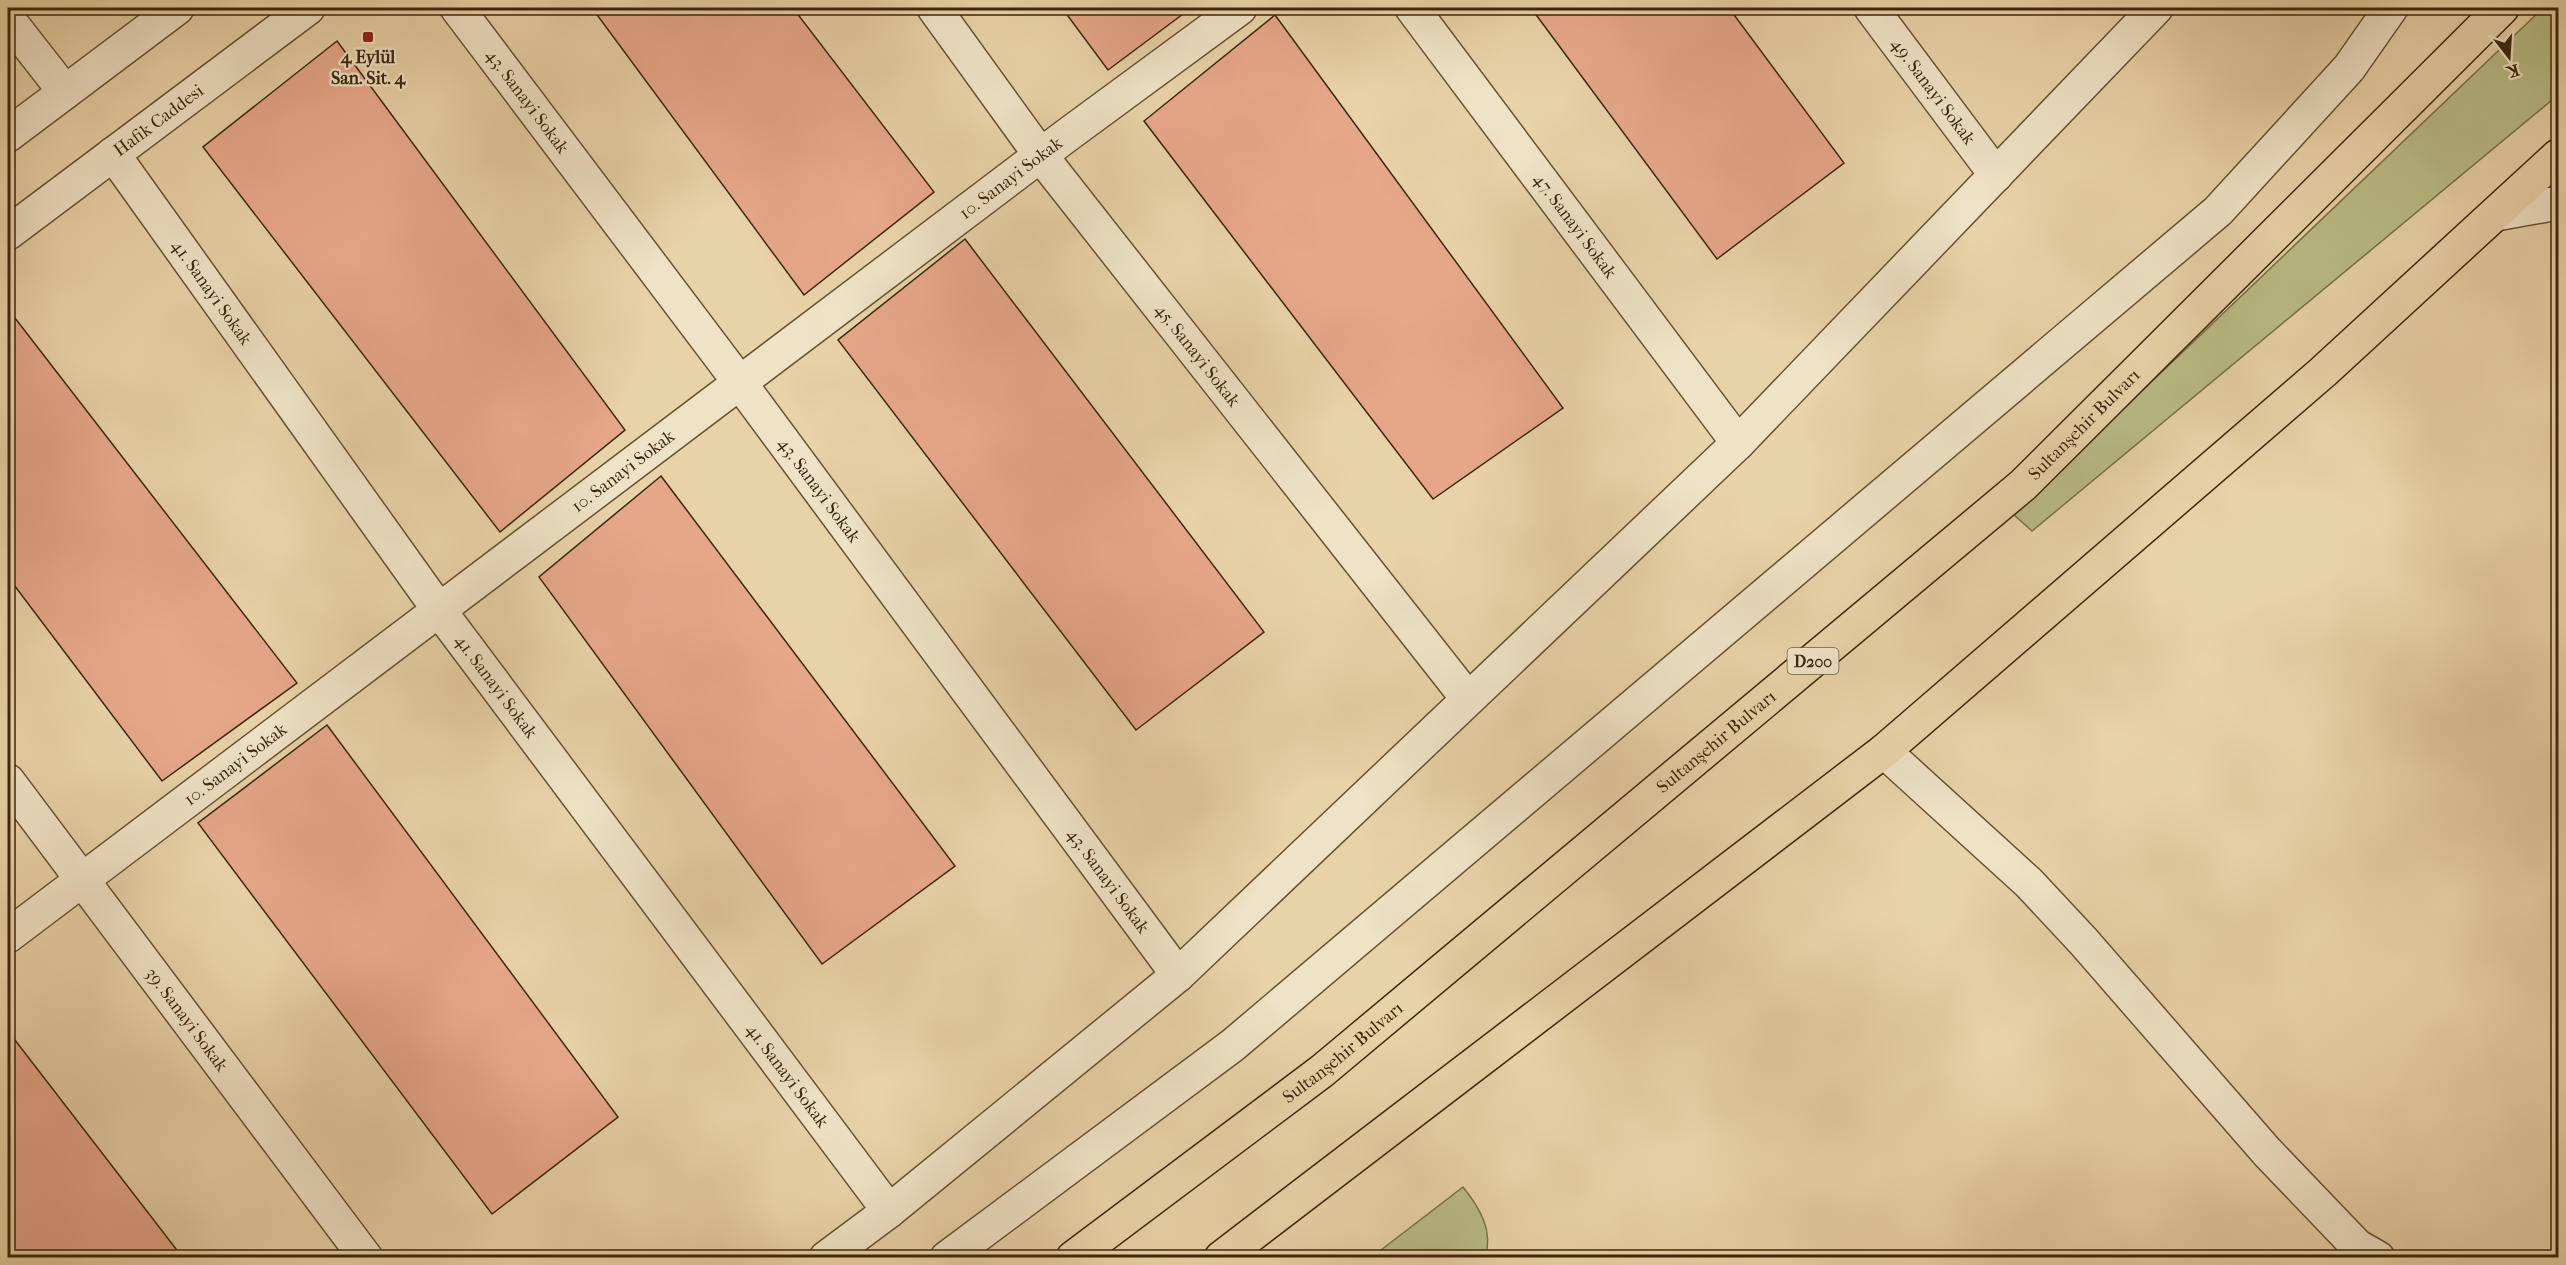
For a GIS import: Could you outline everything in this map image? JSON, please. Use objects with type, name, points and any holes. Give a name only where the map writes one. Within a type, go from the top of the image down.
[{"type":"highway","name":"Sultanşehir Bulvarı","points":[[1073,1257],[1322,1071],[2023,485],[2502,8]]},
{"type":"highway","points":[[1221,1257],[1884,751],[2324,372],[2559,156]]},
{"type":"street","points":[[8,135],[177,8]]},
{"type":"street","name":"Hafik Caddesi","points":[[8,233],[308,8]]},
{"type":"street","name":"43. Sanayi Sokak","points":[[457,8],[740,383],[1178,975]]},
{"type":"street","name":"45. Sanayi Sokak","points":[[934,8],[1041,156],[1468,699]]},
{"type":"street","name":"10. Sanayi Sokak","points":[[8,936],[1240,8]]},
{"type":"street","name":"47. Sanayi Sokak","points":[[1412,8],[1738,443]]},
{"type":"street","name":"49. Sanayi Sokak","points":[[1871,8],[1996,175]]},
{"type":"street","points":[[826,1257],[889,1211],[1178,975],[1738,443],[2156,8]]},
{"type":"street","points":[[947,1257],[1233,1045],[2218,212],[2349,68],[2391,8]]},
{"type":"street","points":[[8,19],[65,92]]},
{"type":"street","name":"41. Sanayi Sokak","points":[[113,154],[439,610],[889,1211]]},
{"type":"street","points":[[2496,214],[2559,203]]},
{"type":"street","points":[[1884,751],[2029,883],[2084,942],[2267,1152],[2357,1246],[2378,1257]]},
{"type":"street","name":"39. Sanayi Sokak","points":[[8,781],[80,881],[366,1257]]},
{"type":"green space","points":[[2543,8],[2558,8],[2558,95],[2032,531],[2013,514]]},
{"type":"green space","points":[[1463,1187],[1479,1211],[1486,1229],[1488,1238],[1485,1257],[1372,1257]]},
{"type":"building","points":[[592,8],[793,8],[934,192],[804,295]]},
{"type":"building","points":[[1062,8],[1191,8],[1108,70]]},
{"type":"building","points":[[1531,8],[1729,8],[1844,163],[1717,259]]},
{"type":"building","points":[[1275,15],[1563,408],[1433,499],[1144,121]]},
{"type":"building","points":[[337,41],[625,430],[500,532],[203,147]]},
{"type":"building","points":[[965,239],[1264,632],[1136,730],[838,340]]},
{"type":"building","points":[[8,309],[297,683],[162,781],[8,577]]},
{"type":"building","points":[[661,476],[955,866],[822,964],[539,577]]},
{"type":"building","points":[[327,725],[618,1117],[492,1214],[198,823]]},
{"type":"building","points":[[8,1031],[183,1258],[8,1258]]},
{"type":"place","name":"4 Eylül San. Sit. 4","points":[[368,37]]}]
